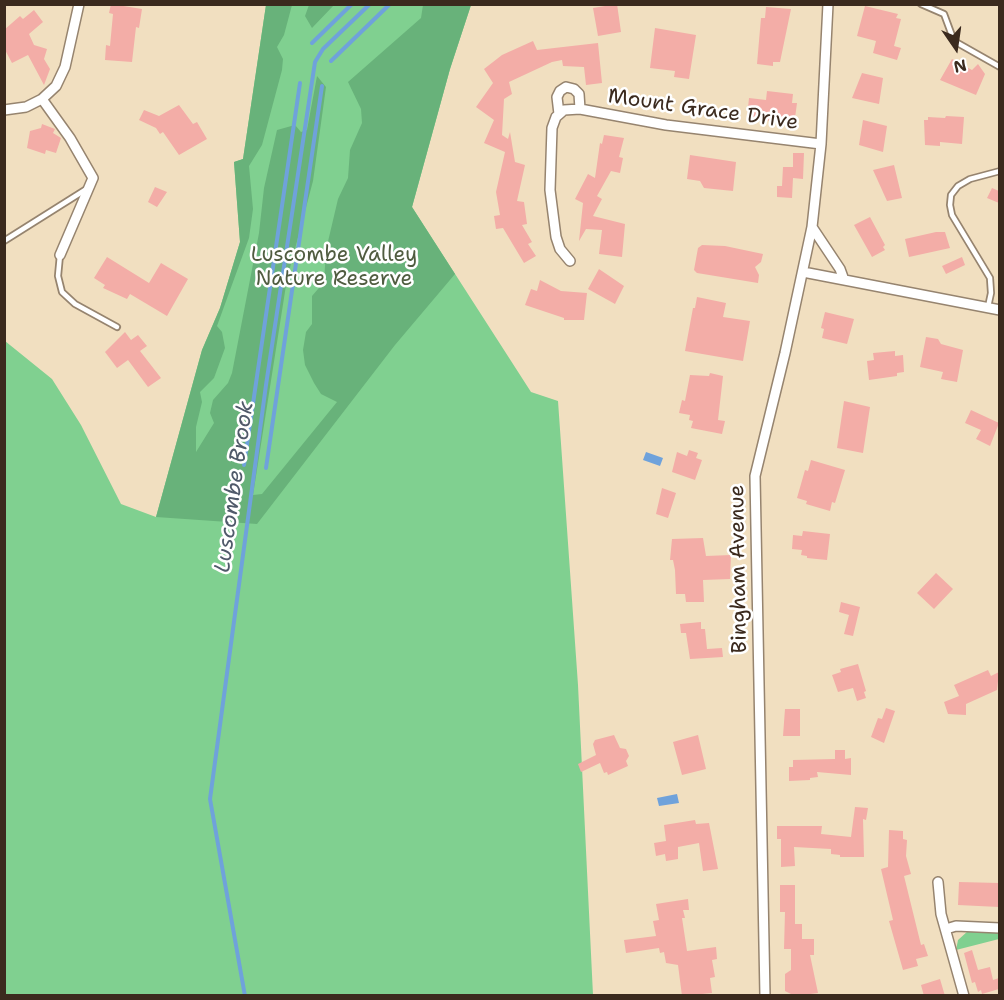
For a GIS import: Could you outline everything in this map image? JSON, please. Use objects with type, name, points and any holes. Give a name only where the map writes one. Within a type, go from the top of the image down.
[{"type":"street","points":[[4,110],[26,106],[42,99],[56,86],[65,67],[79,4]]},
{"type":"street","name":"Bingham Avenue","points":[[765,996],[755,476],[812,227],[820,144],[828,4]]},
{"type":"street","name":"Mount Grace Drive","points":[[559,114],[557,98],[560,91],[566,87],[574,89],[579,94],[580,110]]},
{"type":"street","points":[[42,99],[93,178],[60,255]]},
{"type":"street","name":"Mount Grace Drive","points":[[570,261],[560,249],[556,237],[550,190],[552,128],[559,114],[564,110],[580,110],[678,127],[820,144]]},
{"type":"street","points":[[812,227],[840,269],[844,280]]},
{"type":"street","points":[[803,272],[999,309]]},
{"type":"street","points":[[938,882],[946,929],[964,996]]},
{"type":"street","points":[[946,929],[956,926],[999,928]]},
{"type":"lane","points":[[921,4],[944,14],[954,41],[999,67]]},
{"type":"lane","points":[[988,307],[991,293],[990,278],[952,215],[950,205],[951,195],[958,186],[970,179],[999,171]]},
{"type":"lane","points":[[4,241],[87,189]]},
{"type":"lane","points":[[60,255],[58,276],[62,292],[75,304],[117,327]]},
{"type":"green space","points":[[309,4],[334,5],[312,28],[305,16]]},
{"type":"green space","points":[[266,5],[471,5],[450,69],[412,207],[531,392],[558,401],[578,685],[593,995],[5,996],[5,341],[52,379],[81,425],[121,504],[156,517],[202,350],[220,308],[240,242],[234,162],[243,159]]},
{"type":"green space","name":"Luscombe Valley Nature Reserve","points":[[266,5],[292,5],[284,35],[277,47],[283,59],[282,70],[262,145],[249,166],[253,209],[249,238],[217,326],[222,332],[225,348],[214,378],[200,392],[202,402],[196,427],[196,452],[214,423],[210,413],[213,400],[228,383],[232,373],[259,233],[264,188],[277,130],[295,125],[301,132],[307,130],[317,76],[326,87],[313,181],[287,279],[253,495],[262,494],[337,402],[321,394],[305,365],[303,350],[306,332],[312,324],[312,296],[324,282],[326,250],[338,199],[348,178],[350,150],[362,123],[361,109],[348,82],[421,18],[423,5],[471,5],[450,69],[412,207],[455,274],[395,345],[257,524],[156,517],[202,350],[220,308],[240,242],[234,162],[243,159]]},
{"type":"green space","points":[[968,931],[999,933],[999,939],[956,950],[958,940]]},
{"type":"water","points":[[646,452],[663,458],[660,466],[643,460]]},
{"type":"water","points":[[677,794],[679,803],[659,806],[657,798]]},
{"type":"building","points":[[111,4],[142,9],[139,28],[136,27],[132,62],[105,60],[106,45],[110,46],[113,14],[109,13]]},
{"type":"building","points":[[617,4],[621,32],[598,36],[593,8]]},
{"type":"building","points":[[865,6],[898,14],[896,18],[901,19],[894,46],[901,48],[897,60],[873,53],[876,41],[857,36]]},
{"type":"building","points":[[766,7],[791,9],[780,62],[773,62],[773,66],[757,64],[761,18],[765,18]]},
{"type":"building","points":[[34,10],[43,22],[29,34],[34,45],[47,49],[44,59],[50,69],[44,85],[28,55],[12,63],[4,48],[4,30],[20,16],[23,19]]},
{"type":"building","points":[[655,28],[696,35],[689,79],[674,77],[675,71],[650,68]]},
{"type":"building","points":[[533,41],[537,50],[598,43],[602,83],[586,85],[584,67],[563,66],[562,60],[552,62],[509,82],[512,94],[504,99],[502,135],[508,139],[510,132],[515,162],[525,165],[517,201],[524,202],[527,224],[522,225],[532,242],[528,244],[536,256],[524,263],[503,228],[496,229],[494,216],[500,215],[496,192],[505,152],[484,143],[494,120],[476,107],[493,83],[484,69],[502,55]]},
{"type":"building","points":[[952,59],[972,70],[978,64],[985,74],[976,95],[940,80]]},
{"type":"building","points":[[862,73],[883,78],[879,104],[852,98]]},
{"type":"building","points":[[767,91],[793,94],[792,103],[797,103],[795,118],[788,118],[788,123],[747,118],[749,98],[766,100]]},
{"type":"building","points":[[179,105],[193,124],[197,122],[207,139],[179,155],[163,132],[160,134],[156,128],[139,120],[144,110],[159,116]]},
{"type":"building","points":[[946,116],[964,117],[962,144],[940,142],[940,146],[925,145],[924,120],[928,120],[928,117],[945,118]]},
{"type":"building","points":[[863,120],[887,126],[883,152],[859,145]]},
{"type":"building","points":[[42,124],[55,129],[53,133],[61,138],[56,153],[46,150],[45,154],[27,148],[30,131],[41,128]]},
{"type":"building","points":[[604,135],[624,138],[619,157],[623,158],[620,173],[611,171],[597,196],[602,199],[593,216],[625,224],[622,257],[599,254],[602,230],[586,229],[579,241],[583,203],[575,199],[588,174],[595,178],[600,143],[602,144]]},
{"type":"building","points":[[793,153],[804,153],[803,179],[793,178],[792,198],[777,197],[777,186],[782,186],[783,167],[793,167]]},
{"type":"building","points":[[690,155],[736,162],[733,191],[704,188],[700,181],[687,179]]},
{"type":"building","points":[[894,165],[902,198],[887,201],[873,170]]},
{"type":"building","points":[[155,187],[167,192],[157,207],[148,202]]},
{"type":"building","points":[[992,188],[999,191],[999,203],[987,198]]},
{"type":"building","points":[[870,217],[885,245],[883,247],[885,250],[872,257],[854,225]]},
{"type":"building","points":[[945,232],[950,248],[909,257],[905,239]]},
{"type":"building","points":[[702,245],[725,246],[763,254],[761,262],[755,267],[759,275],[758,283],[697,273],[694,270],[698,248]]},
{"type":"building","points":[[107,257],[149,283],[161,263],[188,279],[167,316],[130,294],[127,299],[103,288],[105,285],[94,278]]},
{"type":"building","points":[[962,257],[965,265],[946,274],[942,266]]},
{"type":"building","points":[[599,269],[624,286],[615,304],[588,289]]},
{"type":"building","points":[[540,280],[561,291],[587,293],[584,320],[564,320],[564,318],[525,305],[531,289],[537,291]]},
{"type":"building","points":[[697,297],[726,303],[723,317],[750,321],[743,361],[685,351]]},
{"type":"building","points":[[825,312],[854,319],[847,344],[822,338],[824,329],[821,328]]},
{"type":"building","points":[[125,332],[131,340],[138,335],[147,346],[140,351],[161,378],[148,387],[128,360],[117,368],[105,352]]},
{"type":"building","points":[[926,337],[938,339],[941,344],[963,350],[957,382],[941,379],[943,372],[920,367]]},
{"type":"building","points":[[895,351],[895,356],[903,355],[904,372],[897,373],[897,376],[869,380],[867,361],[874,360],[873,353]]},
{"type":"building","points":[[710,373],[723,376],[718,420],[725,421],[722,434],[691,428],[693,421],[689,420],[690,415],[679,413],[682,400],[685,401],[690,375],[709,376]]},
{"type":"building","points":[[844,401],[870,407],[863,453],[837,448]]},
{"type":"building","points":[[971,410],[999,423],[990,446],[976,439],[981,430],[965,423]]},
{"type":"building","points":[[689,450],[698,453],[696,458],[702,460],[695,480],[672,472],[677,452],[687,456]]},
{"type":"building","points":[[811,460],[845,470],[835,503],[832,502],[830,511],[806,504],[807,501],[797,498],[805,470],[808,471]]},
{"type":"building","points":[[662,488],[676,493],[668,518],[656,514]]},
{"type":"building","points":[[803,531],[830,534],[827,560],[807,558],[801,555],[802,550],[792,549],[793,535],[802,536]]},
{"type":"building","points":[[703,538],[706,556],[731,555],[730,579],[703,580],[704,602],[686,602],[685,594],[676,594],[675,570],[673,560],[670,560],[672,539]]},
{"type":"building","points":[[936,573],[953,589],[934,609],[917,593]]},
{"type":"building","points":[[841,602],[860,607],[853,636],[844,634],[849,615],[839,612]]},
{"type":"building","points":[[701,622],[701,629],[705,629],[707,649],[722,648],[723,657],[690,659],[686,633],[681,633],[680,624]]},
{"type":"building","points":[[858,664],[866,698],[857,701],[853,688],[838,692],[832,675],[841,672],[840,669]]},
{"type":"building","points":[[988,670],[991,676],[999,672],[997,690],[966,704],[966,715],[948,714],[944,702],[959,696],[954,685]]},
{"type":"building","points":[[886,708],[895,711],[884,743],[871,737],[878,718],[882,719]]},
{"type":"building","points":[[785,709],[800,709],[800,736],[783,736]]},
{"type":"building","points":[[614,735],[620,748],[626,749],[629,756],[626,761],[628,766],[608,775],[607,772],[604,773],[600,763],[581,772],[578,764],[596,755],[593,744],[595,740]]},
{"type":"building","points":[[698,735],[706,769],[682,775],[673,742]]},
{"type":"building","points":[[835,750],[845,750],[845,759],[851,758],[851,775],[817,772],[818,777],[810,778],[810,780],[789,781],[789,767],[793,767],[793,760],[835,759]]},
{"type":"building","points":[[855,807],[868,808],[866,820],[863,819],[864,857],[840,857],[840,855],[831,854],[831,849],[794,847],[795,866],[781,867],[781,839],[777,839],[777,826],[822,826],[821,834],[851,837]]},
{"type":"building","points":[[695,820],[696,824],[709,823],[718,869],[703,871],[699,843],[678,847],[678,859],[666,861],[665,854],[656,856],[654,843],[666,841],[664,825]]},
{"type":"building","points":[[889,830],[903,831],[903,839],[907,840],[906,856],[911,874],[904,876],[921,945],[924,944],[928,956],[916,959],[918,966],[903,970],[889,921],[893,920],[881,869],[888,867]]},
{"type":"building","points":[[959,882],[999,883],[999,907],[958,905]]},
{"type":"building","points":[[780,885],[795,885],[795,924],[802,924],[802,939],[814,939],[814,955],[810,955],[818,993],[795,996],[785,991],[785,974],[791,970],[791,949],[784,949],[785,912],[780,912]]},
{"type":"building","points":[[688,899],[689,910],[683,910],[685,918],[682,918],[687,951],[716,947],[717,959],[712,960],[715,977],[710,978],[712,993],[682,996],[678,965],[666,963],[664,952],[660,953],[659,948],[626,953],[624,940],[656,936],[653,921],[659,920],[656,904]]},
{"type":"building","points":[[972,950],[978,970],[990,967],[993,980],[999,978],[999,989],[982,994],[981,990],[978,992],[975,982],[972,983],[964,953]]},
{"type":"building","points":[[940,979],[945,996],[924,996],[921,985]]},
{"type":"waterway","points":[[312,43],[352,4]]},
{"type":"waterway","name":"Luscombe Brook","points":[[245,996],[210,799],[266,385],[315,62],[323,49],[370,4]]},
{"type":"waterway","points":[[331,61],[390,4]]},
{"type":"waterway","points":[[244,465],[300,83]]},
{"type":"waterway","points":[[266,468],[322,86]]}]
